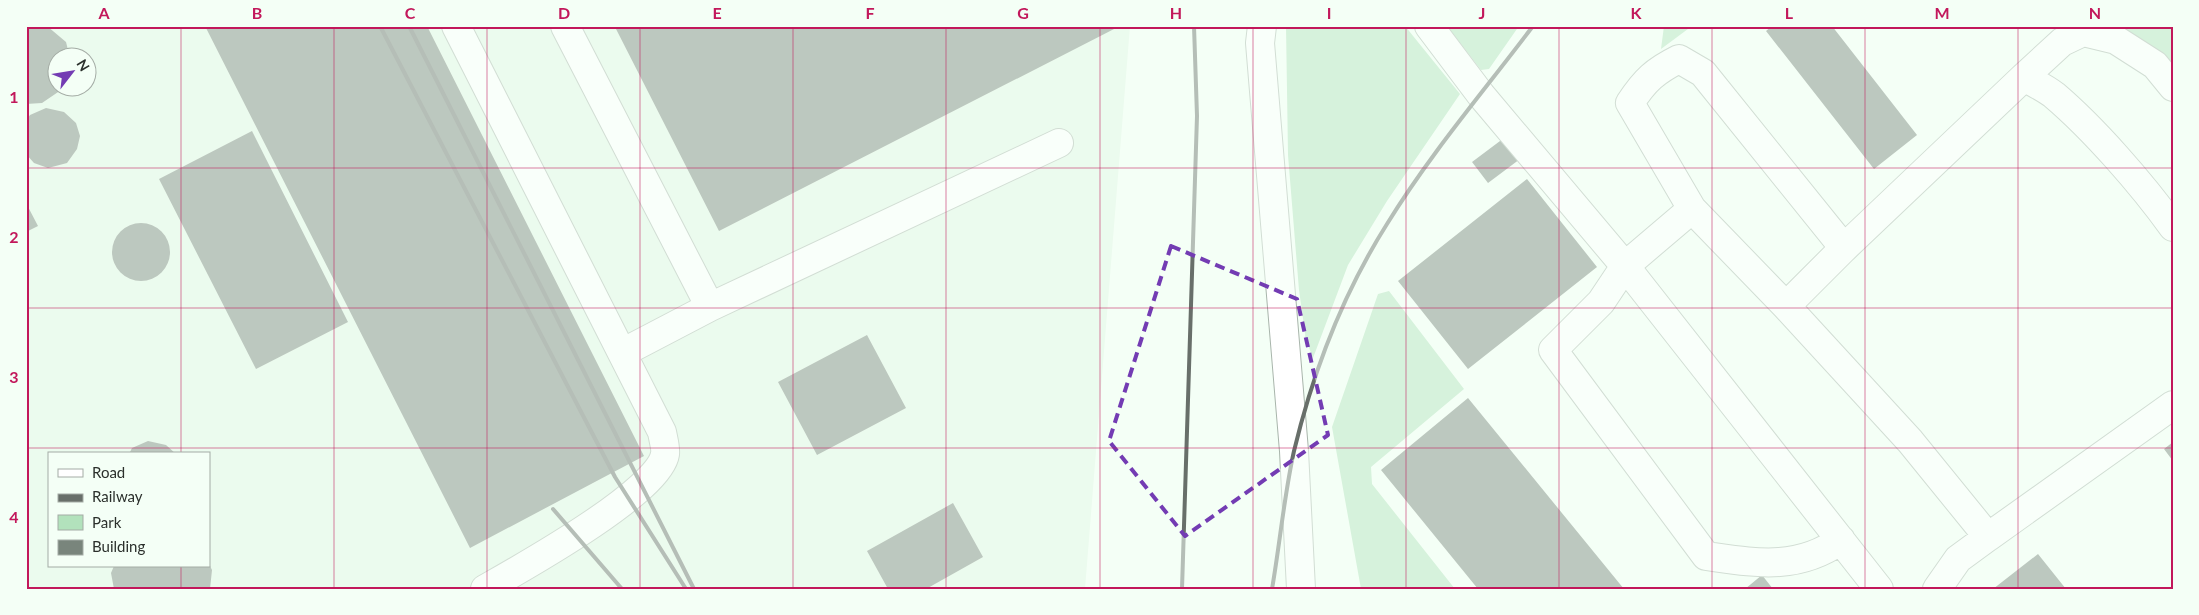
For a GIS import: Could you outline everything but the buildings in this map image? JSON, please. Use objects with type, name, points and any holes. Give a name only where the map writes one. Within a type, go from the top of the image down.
[{"type":"street","points":[[456,26],[662,432],[665,454],[658,470],[595,524],[485,589]]},
{"type":"street","points":[[564,26],[710,307]]},
{"type":"street","points":[[1262,26],[1260,43],[1294,451],[1301,589]]},
{"type":"street","points":[[1429,26],[1481,95],[1625,266],[1879,589]]},
{"type":"street","points":[[1786,306],[1844,248],[2062,42],[2083,32],[2116,40],[2155,65],[2173,87]]},
{"type":"street","points":[[1844,248],[1703,73],[1679,60],[1655,72],[1640,87],[1630,102],[1692,209],[1786,306],[1910,441],[1988,537]]},
{"type":"street","points":[[2024,77],[2052,94],[2082,121],[2157,205],[2173,227]]},
{"type":"street","points":[[622,353],[710,307],[1059,143]]},
{"type":"street","points":[[1692,209],[1625,266],[1601,302],[1553,350],[1706,556],[1754,563],[1802,560],[1823,553],[1841,540]]},
{"type":"street","points":[[1937,589],[1958,559],[2173,406]]},
{"type":"highlighted area","points":[[1171,246],[1297,299],[1328,435],[1185,536],[1109,441]]},
{"type":"shaded area","points":[[26,26],[1130,26],[1085,589],[26,589]]},
{"type":"green space","points":[[1286,26],[1405,26],[1460,94],[1387,201],[1348,265],[1313,358],[1306,340],[1299,290],[1288,155]]},
{"type":"green space","points":[[1447,26],[1519,26],[1489,69],[1481,70]]},
{"type":"green space","points":[[1664,26],[1692,26],[1661,49]]},
{"type":"green space","points":[[2110,26],[2173,26],[2173,71]]},
{"type":"green space","points":[[1389,291],[1464,389],[1371,467],[1372,484],[1455,589],[1361,589],[1332,427],[1378,294]]},
{"type":"railway","points":[[380,26],[615,477],[686,589]]},
{"type":"railway","points":[[409,26],[694,589]]},
{"type":"railway","points":[[1182,589],[1197,116],[1194,26]]},
{"type":"railway","points":[[1272,589],[1287,485],[1294,451],[1320,362],[1344,305],[1371,250],[1404,198],[1439,148],[1533,26]]},
{"type":"railway","points":[[553,509],[622,589]]}]
